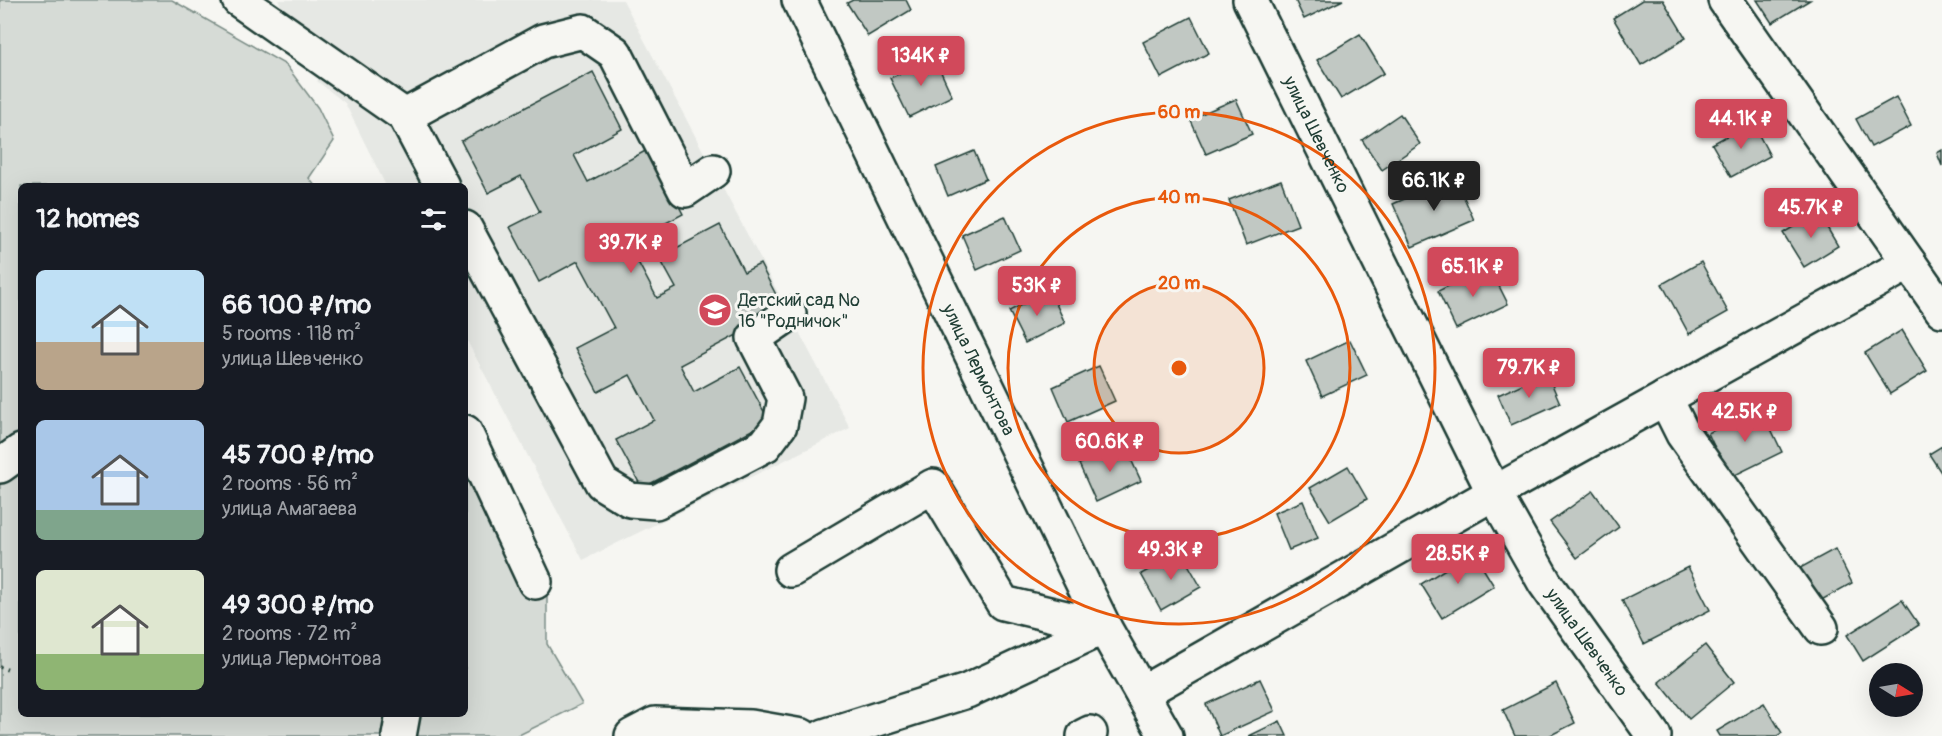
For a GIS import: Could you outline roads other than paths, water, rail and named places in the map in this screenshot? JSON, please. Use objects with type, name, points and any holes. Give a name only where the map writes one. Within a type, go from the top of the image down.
[{"type":"street","points":[[239,0],[405,116],[440,183]]},
{"type":"street","name":"улица Лермонтова","points":[[799,0],[1104,627],[1166,736]]},
{"type":"street","name":"улица Шевченко","points":[[1250,0],[1494,493],[1545,583],[1654,736]]},
{"type":"street","points":[[1725,0],[1942,310]]},
{"type":"street","points":[[405,116],[543,41],[583,31],[615,53],[684,190],[713,171]]},
{"type":"street","points":[[468,234],[602,483],[630,500],[656,502],[765,445],[780,425],[785,398],[754,338],[789,314]]},
{"type":"street","points":[[1142,693],[1494,493],[1909,263]]},
{"type":"street","points":[[1665,399],[1683,434],[1821,628]]},
{"type":"street","points":[[468,438],[535,582]]},
{"type":"street","points":[[0,466],[18,453]]},
{"type":"street","points":[[791,570],[933,486],[1003,603],[1104,627]]},
{"type":"street","points":[[824,736],[967,692],[1104,627]]},
{"type":"street","points":[[399,736],[402,717]]},
{"type":"street","points":[[632,736],[656,724],[751,727],[802,736]]},
{"type":"place","name":"Детский сад № 16 \"Родничок\"","points":[[715,310]]}]
